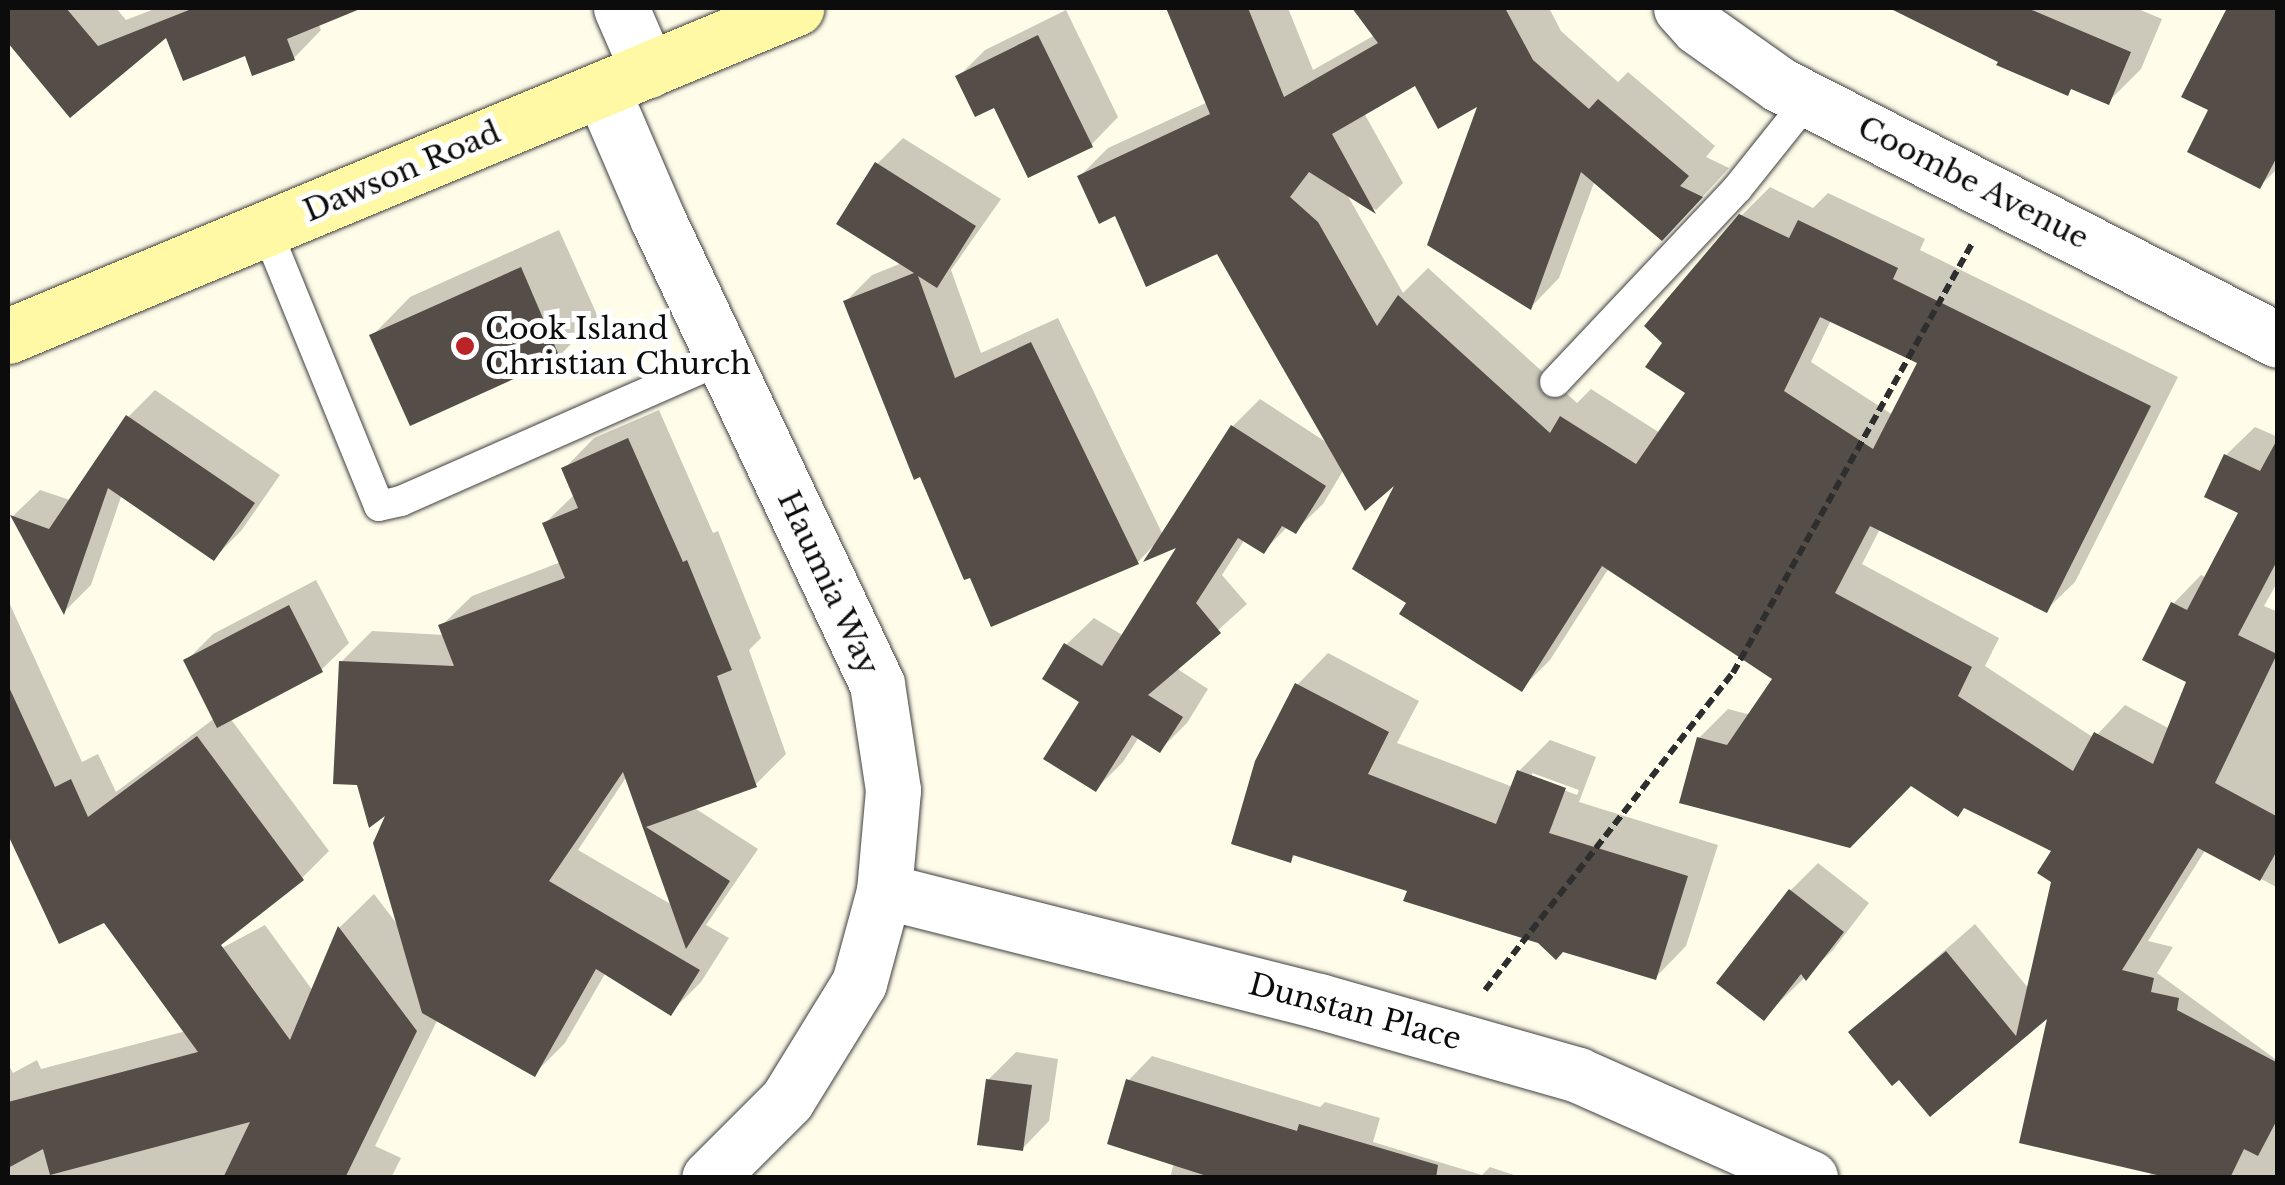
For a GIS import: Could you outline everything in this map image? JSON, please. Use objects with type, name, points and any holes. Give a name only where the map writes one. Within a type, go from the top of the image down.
[{"type":"main road","name":"Dawson Road","points":[[8,336],[796,8]]},
{"type":"street","name":"Haumia Way","points":[[622,8],[625,80],[723,359],[876,684],[893,790],[884,891],[859,982],[787,1100],[709,1178]]},
{"type":"street","name":"Coombe Avenue","points":[[1682,8],[1698,26],[1808,100],[2278,340]]},
{"type":"street","name":"Dunstan Place","points":[[884,891],[1578,1075],[1810,1178]]},
{"type":"lane","points":[[1556,382],[1736,189],[1808,100]]},
{"type":"lane","points":[[266,229],[378,506],[401,500],[723,359]]},
{"type":"path","points":[[1448,1038],[1734,673],[1999,195]]},
{"type":"building","points":[[8,8],[66,8],[98,46],[194,8],[360,9],[287,39],[295,60],[252,76],[245,56],[183,81],[166,38],[70,118],[8,43]]},
{"type":"building","points":[[1166,8],[1248,8],[1284,97],[1378,43],[1352,8],[1505,8],[1533,60],[1589,109],[1598,99],[1689,176],[1680,186],[1703,197],[1662,241],[1581,172],[1531,310],[1427,245],[1477,107],[1438,129],[1415,86],[1332,134],[1376,214],[1309,172],[1290,197],[1318,222],[1377,326],[1398,295],[1550,433],[1560,416],[1636,464],[1685,393],[1645,367],[1662,343],[1644,326],[1739,214],[1789,238],[1798,220],[1898,268],[1893,279],[2151,406],[2047,613],[1870,526],[1835,593],[1972,667],[1958,696],[2073,771],[2094,732],[2153,764],[2186,682],[2142,660],[2171,602],[2187,610],[2238,513],[2204,497],[2224,454],[2260,471],[2278,438],[2278,559],[2238,635],[2277,654],[2215,783],[2278,817],[2278,849],[2260,881],[2198,848],[2122,970],[2154,978],[2151,992],[2179,998],[2177,1010],[2278,1063],[2278,1118],[2258,1156],[2244,1149],[2230,1178],[2170,1178],[2019,1143],[2047,1019],[1930,1117],[1899,1080],[1892,1086],[1848,1032],[1946,951],[2016,1036],[2051,882],[2037,873],[2051,851],[1964,808],[1958,817],[1911,786],[1850,848],[1679,803],[1697,737],[1727,745],[1772,679],[1602,566],[1522,692],[1399,614],[1406,603],[1352,569],[1394,486],[1365,511],[1217,254],[1146,287],[1115,216],[1099,224],[1077,176],[1210,114]],"holes":[[[1820,317],[1917,363],[1873,449],[1784,391]]]},
{"type":"building","points":[[1889,8],[2027,8],[2131,52],[2109,105],[2071,89],[2068,96],[1996,65],[1998,62]]},
{"type":"building","points":[[2227,8],[2278,8],[2278,155],[2260,189],[2187,152],[2208,110],[2181,97]]},
{"type":"building","points":[[1038,35],[1093,147],[1028,178],[994,108],[975,117],[955,76]]},
{"type":"building","points":[[875,162],[976,226],[937,288],[918,276],[955,378],[1031,342],[1139,564],[991,627],[970,578],[964,580],[920,477],[914,480],[843,301],[914,273],[836,224]]},
{"type":"building","name":"Cook Island Christian Church","points":[[521,267],[560,358],[410,426],[369,335]]},
{"type":"building","points":[[126,415],[255,503],[214,561],[108,488],[64,615],[10,515],[49,529]]},
{"type":"building","points":[[1231,425],[1326,486],[1296,534],[1282,526],[1264,554],[1238,538],[1196,603],[1221,633],[1148,695],[1183,717],[1160,753],[1132,735],[1096,792],[1043,759],[1079,702],[1042,679],[1064,643],[1102,666],[1176,548],[1143,562]]},
{"type":"building","points":[[628,438],[683,562],[687,560],[732,670],[717,676],[757,787],[646,827],[730,881],[686,949],[623,772],[549,881],[700,970],[671,1016],[596,969],[535,1077],[422,1013],[373,843],[385,816],[369,828],[357,785],[333,784],[339,661],[454,666],[438,625],[565,578],[542,523],[578,508],[561,468]]},
{"type":"building","points":[[289,605],[323,672],[217,728],[183,660]]},
{"type":"building","points":[[1295,683],[1389,732],[1368,774],[1496,824],[1517,770],[1566,788],[1549,833],[1688,876],[1656,980],[1563,952],[1556,960],[1538,943],[1403,901],[1407,891],[1293,855],[1291,863],[1231,844],[1255,761]]},
{"type":"building","points":[[8,685],[55,787],[71,779],[88,817],[197,736],[304,880],[221,945],[290,1040],[338,926],[417,1031],[345,1178],[223,1178],[250,1122],[50,1175],[43,1149],[8,1168],[8,1102],[198,1052],[104,923],[59,944],[8,835]]},
{"type":"building","points":[[1789,889],[1844,932],[1806,981],[1801,974],[1764,1021],[1716,983]]},
{"type":"building","points":[[986,1079],[1032,1085],[1023,1151],[977,1145]]},
{"type":"building","points":[[1126,1079],[1297,1131],[1299,1124],[1438,1165],[1436,1178],[1213,1178],[1107,1144]]},
{"type":"place","name":"Cook Island Christian Church","points":[[465,346]]}]
